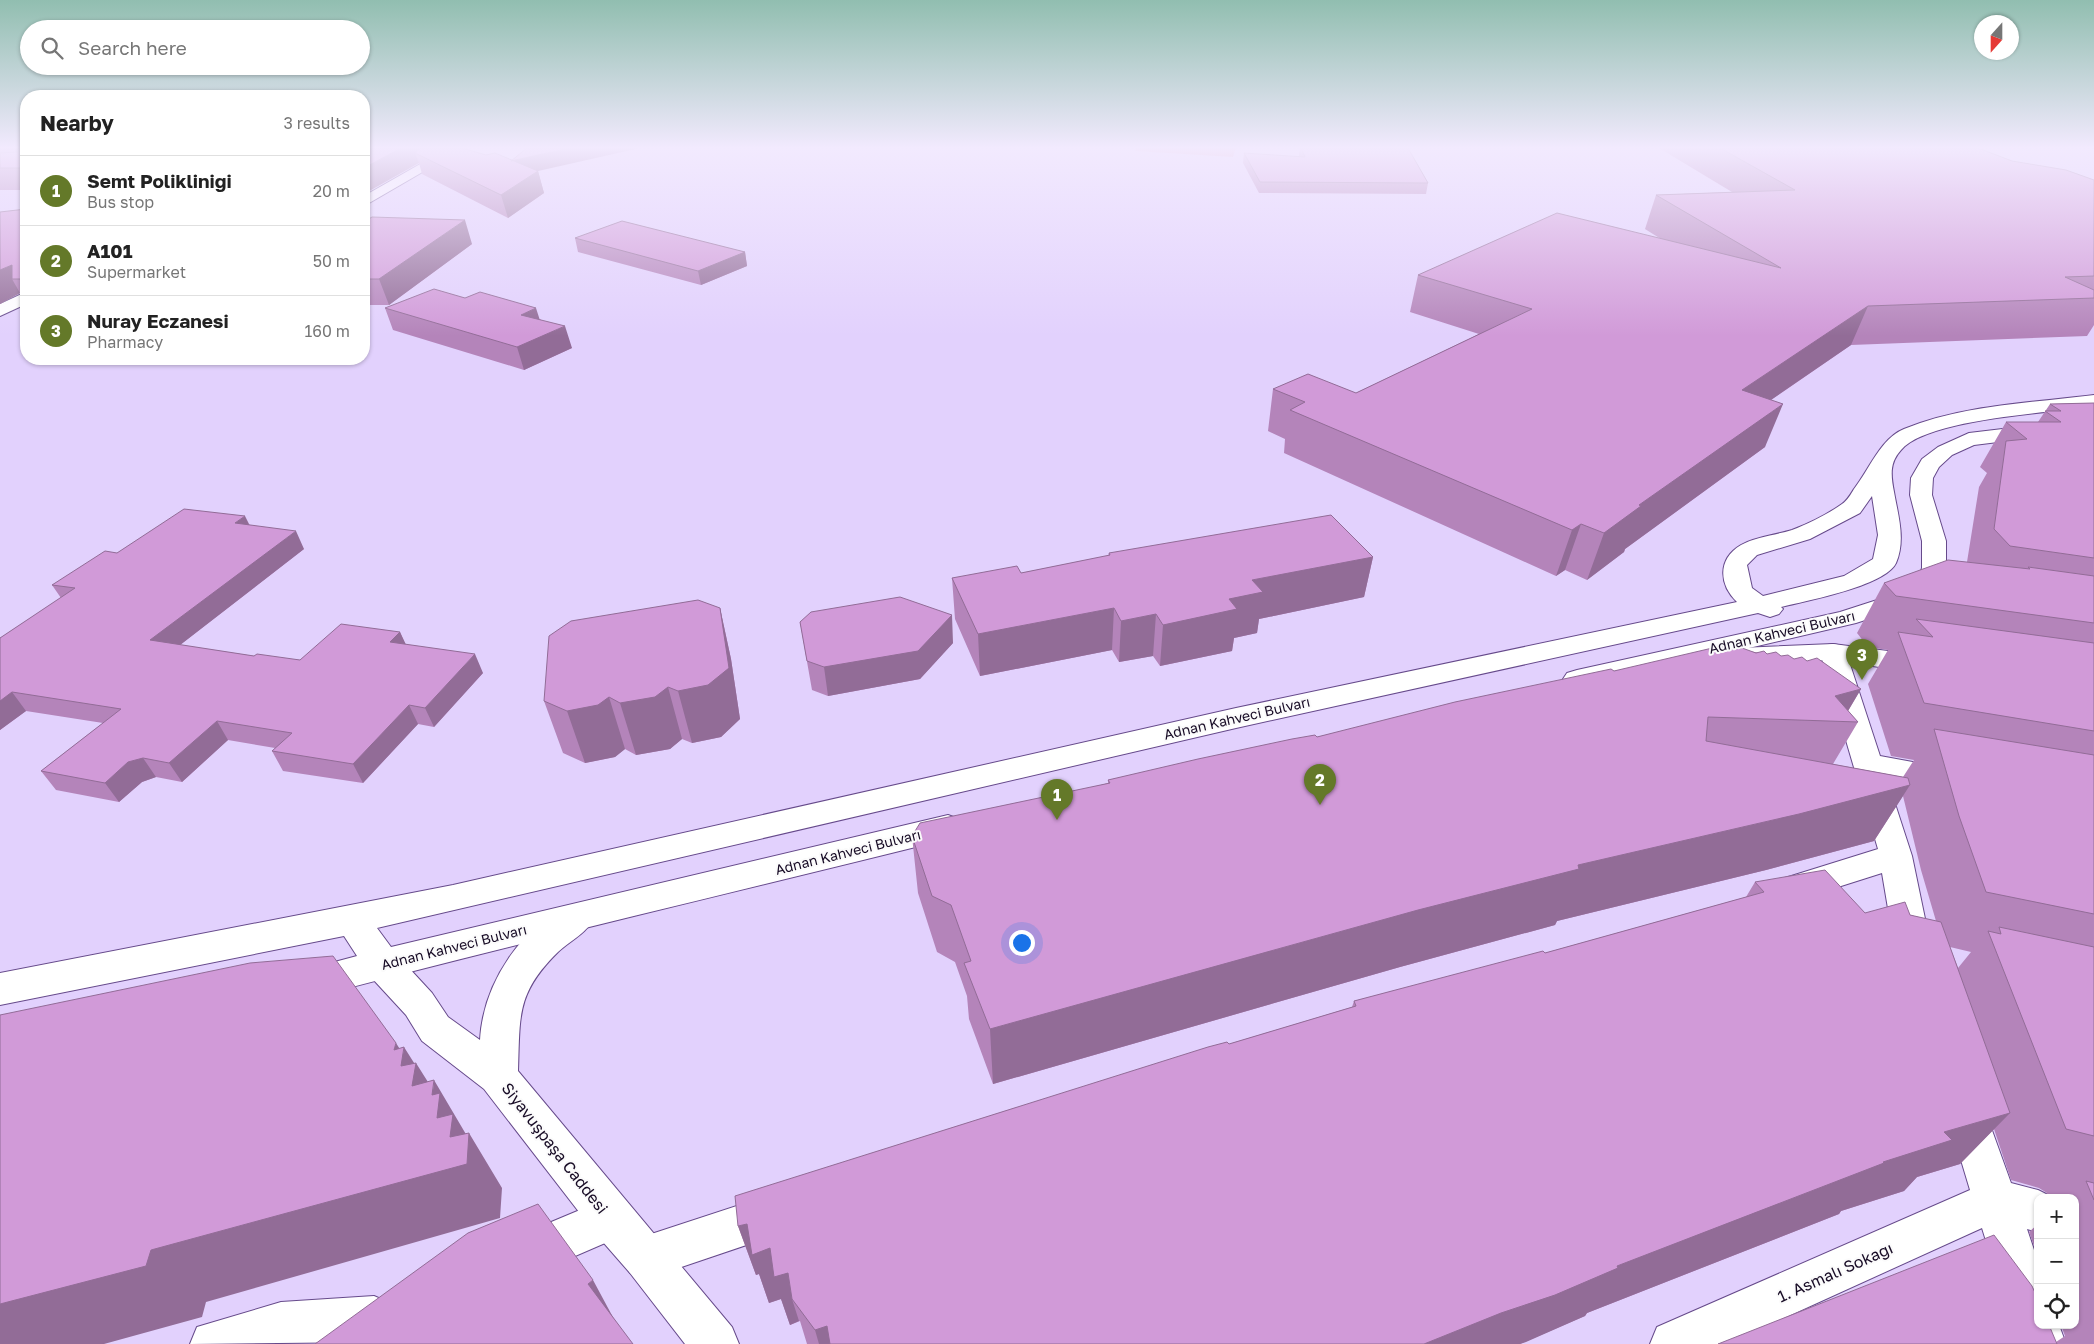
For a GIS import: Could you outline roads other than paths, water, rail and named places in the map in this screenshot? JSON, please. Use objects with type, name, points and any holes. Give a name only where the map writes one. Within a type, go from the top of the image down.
[{"type":"main road","points":[[0,311],[20,300]]},
{"type":"main road","points":[[1847,618],[1816,622],[1794,619],[1759,605],[1738,589],[1735,579],[1735,564],[1749,550],[1802,534],[1852,508],[1880,471],[1892,446],[1908,434],[1934,424],[1998,413],[2094,401]]},
{"type":"main road","name":"Adnan Kahveci Bulvarı","points":[[1545,686],[1847,618],[1914,596],[1929,583],[1934,568],[1934,541],[1921,494],[1922,478],[1930,464],[1945,451],[1969,439],[2094,424]]},
{"type":"main road","points":[[2055,428],[2086,447]]},
{"type":"main road","name":"Adnan Kahveci Bulvarı","points":[[0,989],[352,920],[1236,718],[1759,605],[1853,581],[1884,562],[1890,535],[1880,471]]},
{"type":"main road","points":[[1914,596],[1943,600]]},
{"type":"main road","points":[[1847,618],[1820,630],[1827,640],[1843,653],[1921,960]]},
{"type":"main road","points":[[1662,660],[1843,653],[1946,668]]},
{"type":"main road","points":[[1662,660],[1700,663],[1746,672],[1769,682]]},
{"type":"main road","points":[[1828,716],[1842,725],[1870,765],[1977,783]]},
{"type":"main road","name":"Adnan Kahveci Bulvarı","points":[[278,991],[453,946],[578,918],[974,821]]},
{"type":"main road","points":[[1764,898],[1896,856]]},
{"type":"main road","points":[[498,1076],[502,1016],[507,993],[534,956],[558,930],[578,918]]},
{"type":"main road","name":"Siyavuşpaşa Caddesi","points":[[352,920],[383,965],[419,1004],[434,1029],[498,1076],[611,1219],[646,1257],[714,1344]]},
{"type":"main road","points":[[1955,1078],[2042,1344]]},
{"type":"main road","points":[[1996,1200],[2034,1209]]},
{"type":"main road","name":"1. Asmalı Sokağı","points":[[1674,1344],[1996,1200]]},
{"type":"main road","points":[[646,1257],[807,1205]]},
{"type":"main road","points":[[492,1269],[611,1219]]},
{"type":"main road","points":[[214,1344],[281,1325],[379,1322]]},
{"type":"place","name":"Nuray Eczanesi","points":[[1862,680]]},
{"type":"place","name":"A101","points":[[1320,805]]},
{"type":"place","name":"Semt Polikliniği","points":[[1057,820]]}]
